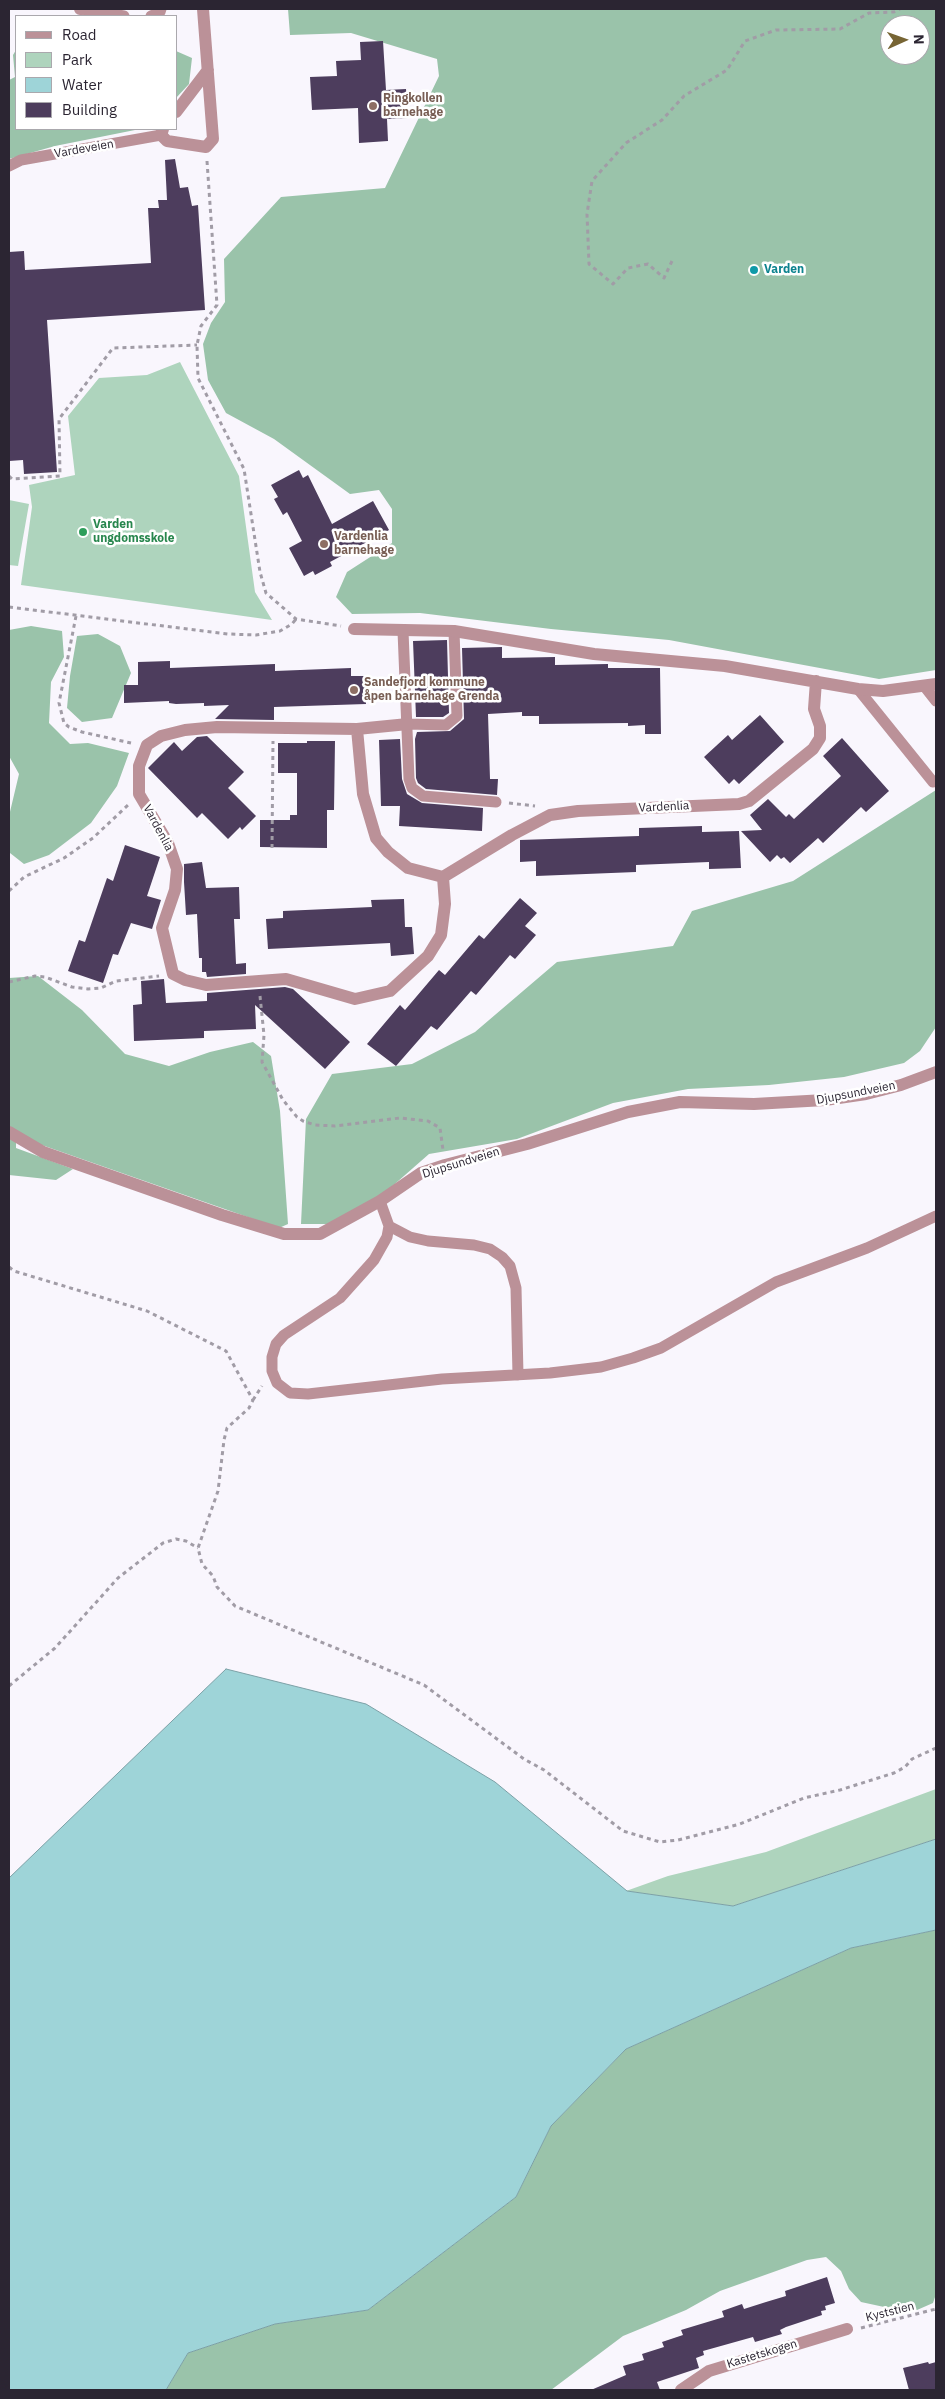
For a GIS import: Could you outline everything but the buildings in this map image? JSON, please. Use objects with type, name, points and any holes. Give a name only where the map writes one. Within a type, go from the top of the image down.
[{"type":"street","points":[[203,9],[213,139],[206,147]]},
{"type":"street","points":[[178,109],[208,70]]},
{"type":"street","name":"Vardeveien","points":[[162,132],[167,141],[206,147]]},
{"type":"street","points":[[354,629],[403,631],[432,629],[454,631],[594,654],[725,666],[858,689],[883,691],[931,686]]},
{"type":"street","name":"Vardenlia","points":[[443,877],[512,835],[550,816],[578,811],[739,804],[750,801],[813,749],[820,738],[820,726],[814,709],[816,681]]},
{"type":"street","points":[[147,745],[161,736],[185,730],[216,727],[358,728],[408,724]]},
{"type":"street","points":[[173,974],[185,980],[206,985],[286,979],[355,999],[390,992],[428,956],[441,935],[445,904],[443,877],[408,868],[388,852],[376,838],[363,794],[358,728]]},
{"type":"street","name":"Vardenlia","points":[[147,745],[139,766],[140,794],[168,843],[177,869],[175,890],[162,928],[173,974]]},
{"type":"street","name":"Djupsundveien","points":[[9,1132],[43,1152],[222,1215],[284,1234],[320,1234],[380,1201],[421,1173],[445,1164],[528,1144],[652,1106],[680,1102],[754,1104],[825,1100],[884,1089],[936,1072]]},
{"type":"street","name":"Kastetskogen","points":[[682,2390],[709,2371],[848,2329]]},
{"type":"lane","points":[[81,9],[118,15]]},
{"type":"lane","name":"Vardeveien","points":[[9,166],[21,160],[162,132]]},
{"type":"lane","points":[[403,631],[409,779],[412,788],[423,796],[496,802]]},
{"type":"lane","points":[[408,724],[446,725],[457,716],[454,631]]},
{"type":"lane","points":[[931,686],[936,701]]},
{"type":"lane","points":[[858,689],[933,782]]},
{"type":"lane","points":[[380,1201],[389,1226],[387,1237],[374,1260],[340,1298],[284,1335],[276,1344],[272,1357],[272,1371],[277,1383],[290,1392],[308,1394],[442,1379],[518,1375],[601,1367],[661,1348],[776,1282],[867,1248],[936,1216]]},
{"type":"lane","points":[[389,1226],[410,1237],[428,1241],[474,1245],[490,1249],[502,1256],[510,1266],[516,1288],[518,1375]]},
{"type":"path","points":[[672,261],[664,278],[648,264],[628,268],[614,284],[589,264],[587,214],[592,181],[626,143],[662,120],[684,96],[727,70],[745,41],[776,30],[840,29],[869,13],[894,12],[900,9]]},
{"type":"path","points":[[206,147],[217,305],[201,326],[197,344],[198,378],[244,469],[260,572],[266,593],[296,619],[354,629]]},
{"type":"path","points":[[9,476],[12,478],[60,476],[59,419],[113,348],[197,344]]},
{"type":"path","points":[[9,607],[228,634],[256,635],[280,631],[292,624],[296,619]]},
{"type":"path","points":[[76,616],[59,703],[64,723],[69,728],[108,740],[147,745]]},
{"type":"path","points":[[272,848],[273,728]]},
{"type":"path","points":[[9,891],[24,877],[64,858],[94,838],[140,794]]},
{"type":"path","points":[[496,802],[533,805],[550,816]]},
{"type":"path","points":[[9,982],[35,976],[45,977],[72,987],[94,988],[116,981],[173,974]]},
{"type":"path","points":[[259,981],[264,1035],[262,1062],[283,1100],[297,1117],[303,1122],[314,1125],[335,1126],[400,1118],[428,1121],[440,1128],[445,1164]]},
{"type":"path","points":[[9,1267],[14,1271],[147,1311],[226,1351],[253,1400],[249,1408],[227,1428],[218,1491],[198,1548],[202,1564],[213,1576],[217,1588],[235,1606],[424,1685],[524,1759],[544,1770],[629,1834],[660,1842],[678,1840],[740,1824],[804,1798],[840,1790],[894,1772],[904,1767],[912,1759],[936,1748]]},
{"type":"path","points":[[9,1686],[55,1648],[118,1578],[163,1543],[176,1539],[198,1548]]},
{"type":"path","name":"Kyststien","points":[[848,2329],[870,2327],[936,2309]]},
{"type":"green space","points":[[288,9],[936,9],[936,670],[879,679],[669,640],[551,629],[420,613],[352,614],[336,597],[347,572],[392,543],[392,509],[379,490],[350,494],[274,439],[226,413],[208,380],[203,344],[211,323],[225,302],[224,259],[281,197],[385,188],[439,76],[437,59],[351,33],[290,35]]},
{"type":"green space","points":[[15,52],[15,77],[13,55]]},
{"type":"green space","points":[[178,52],[192,58],[189,84],[178,96]]},
{"type":"green space","points":[[15,77],[15,130],[135,130],[55,146],[9,159],[9,80]]},
{"type":"green space","points":[[180,362],[239,476],[255,592],[272,620],[21,585],[32,507],[29,485],[75,475],[68,416],[99,378],[147,375]]},
{"type":"green space","points":[[9,500],[29,504],[18,566],[9,565]]},
{"type":"green space","points":[[31,626],[62,631],[64,657],[51,682],[49,723],[70,744],[88,743],[129,753],[117,786],[91,823],[49,855],[24,864],[10,853],[9,848],[9,816],[19,774],[9,756],[9,630]]},
{"type":"green space","points":[[98,634],[120,646],[131,673],[112,718],[82,722],[67,708],[77,636]]},
{"type":"green space","points":[[936,790],[936,1027],[920,1051],[904,1063],[844,1077],[769,1085],[688,1089],[613,1103],[517,1139],[429,1154],[372,1204],[344,1224],[301,1224],[306,1119],[332,1074],[412,1064],[475,1032],[557,962],[673,946],[692,911],[793,881]]},
{"type":"green space","points":[[38,976],[82,1010],[125,1054],[169,1066],[210,1052],[253,1042],[271,1056],[280,1111],[288,1224],[279,1228],[16,1136],[16,1148],[73,1169],[56,1180],[9,1175],[9,978]]},
{"type":"green space","points":[[936,1789],[936,1839],[733,1906],[626,1891],[668,1876],[766,1852]]},
{"type":"green space","points":[[936,1930],[936,2294],[933,2303],[917,2310],[898,2310],[861,2302],[849,2289],[841,2271],[826,2257],[807,2260],[720,2291],[686,2310],[623,2336],[551,2390],[166,2390],[188,2353],[275,2324],[368,2310],[516,2197],[551,2126],[626,2049],[851,1948]]},
{"type":"water","points":[[226,1669],[366,1704],[495,1782],[627,1891],[733,1906],[936,1839],[936,1930],[851,1948],[626,2049],[551,2126],[516,2197],[368,2310],[275,2324],[188,2353],[166,2390],[9,2390],[9,1878]]},
{"type":"place","name":"Ringkollen barnehage","points":[[373,106]]},
{"type":"place","name":"Varden","points":[[754,270]]},
{"type":"place","name":"Varden ungdomsskole","points":[[83,532]]},
{"type":"place","name":"Vardenlia barnehage","points":[[324,544]]},
{"type":"place","name":"Sandefjord kommune åpen barnehage Grenda","points":[[354,690]]}]
